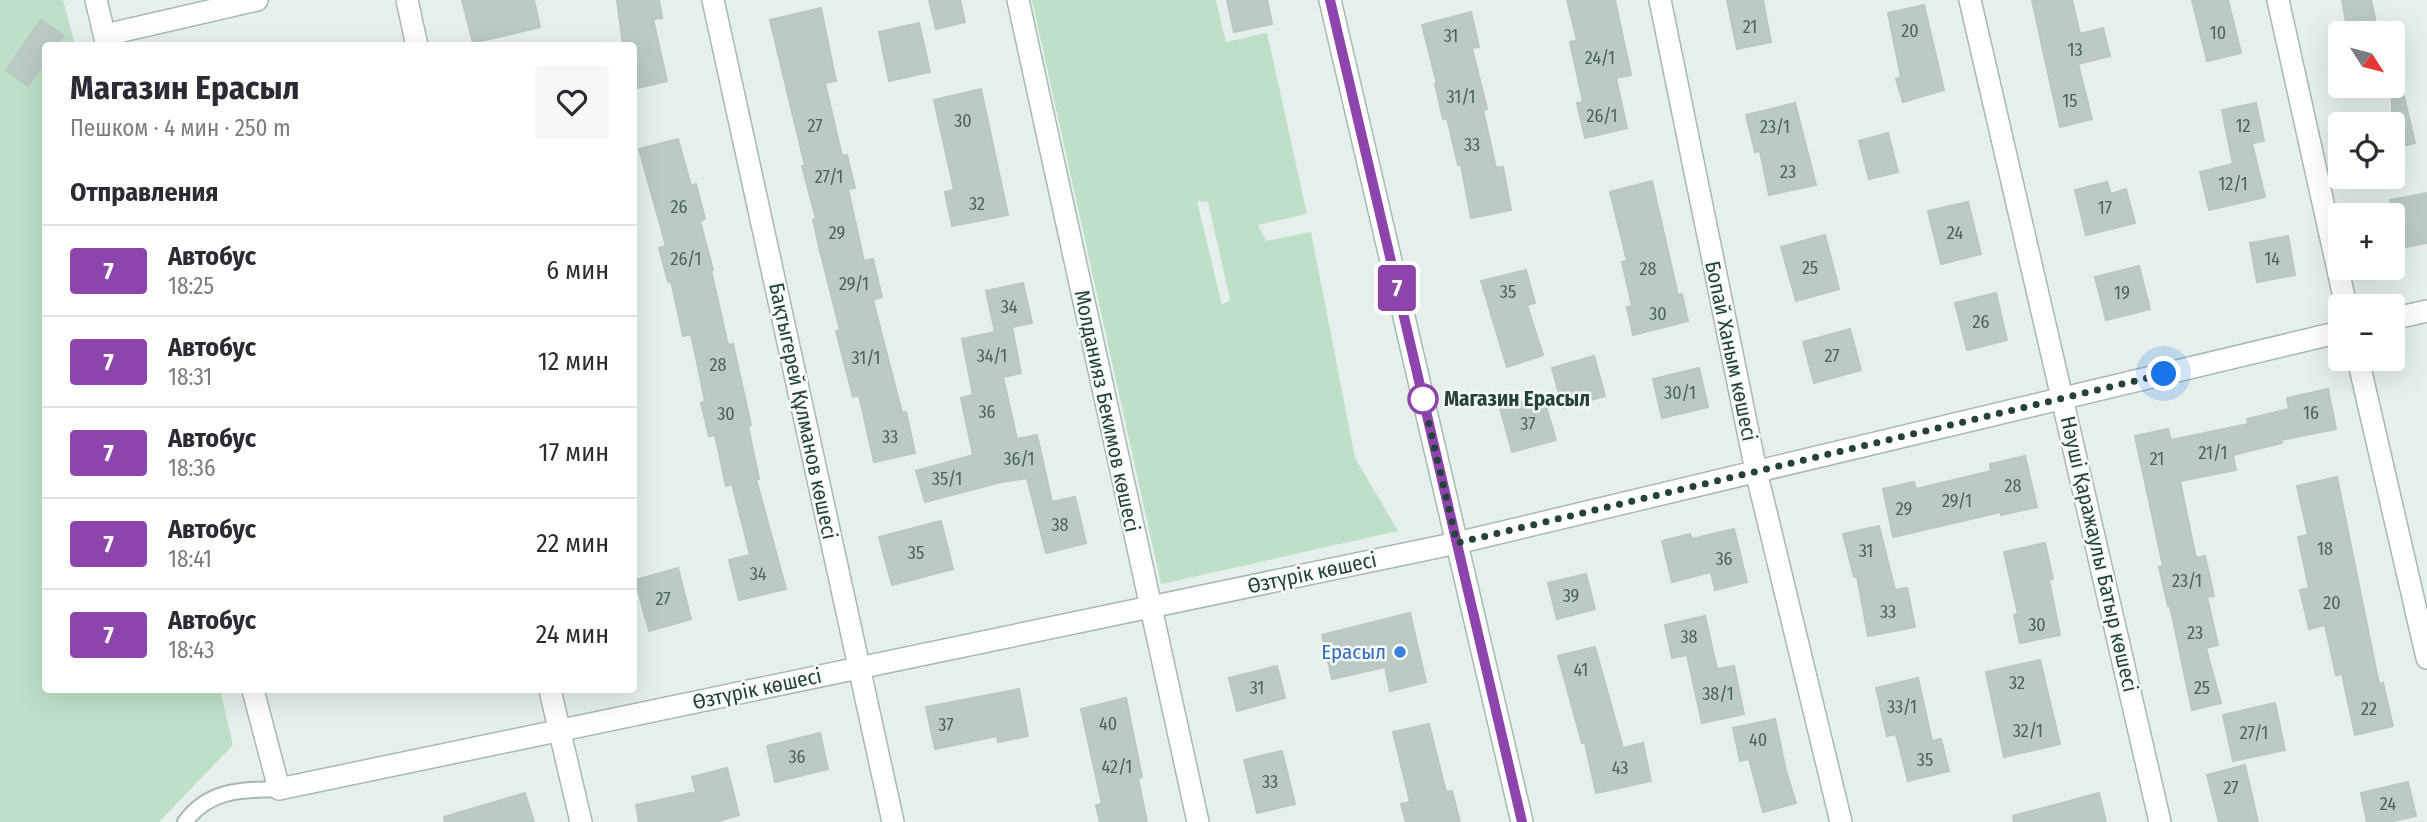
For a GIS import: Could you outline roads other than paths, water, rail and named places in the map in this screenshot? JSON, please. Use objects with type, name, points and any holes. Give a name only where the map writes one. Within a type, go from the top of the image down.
[{"type":"street","points":[[96,0],[106,40],[257,0]]},
{"type":"street","points":[[407,0],[416,42]]},
{"type":"street","name":"Бақтыгерей Құлманов көшесі","points":[[713,0],[893,822]]},
{"type":"street","name":"Молданияз Бекимов көшесі","points":[[1017,0],[1198,822]]},
{"type":"street","points":[[1330,0],[1522,822]]},
{"type":"street","name":"Бопай Ханым көшесі","points":[[1660,0],[1756,471],[1841,822]]},
{"type":"street","name":"Нәуші Қаражаулы Батыр көшесі","points":[[1970,0],[2160,822]]},
{"type":"street","points":[[2278,0],[2343,294]]},
{"type":"street","points":[[2405,316],[2427,311]]},
{"type":"street","name":"Өзтүрік көшесі","points":[[279,789],[1457,543],[2328,335]]},
{"type":"street","points":[[2361,371],[2427,658]]},
{"type":"street","points":[[254,693],[279,789]]},
{"type":"street","points":[[551,693],[581,822]]},
{"type":"lane","points":[[185,822],[213,796],[241,790],[279,789]]},
{"type":"place","name":"Магазин Ерасыл","points":[[1423,399]]},
{"type":"place","name":"Ерасыл","points":[[1400,652]]}]
